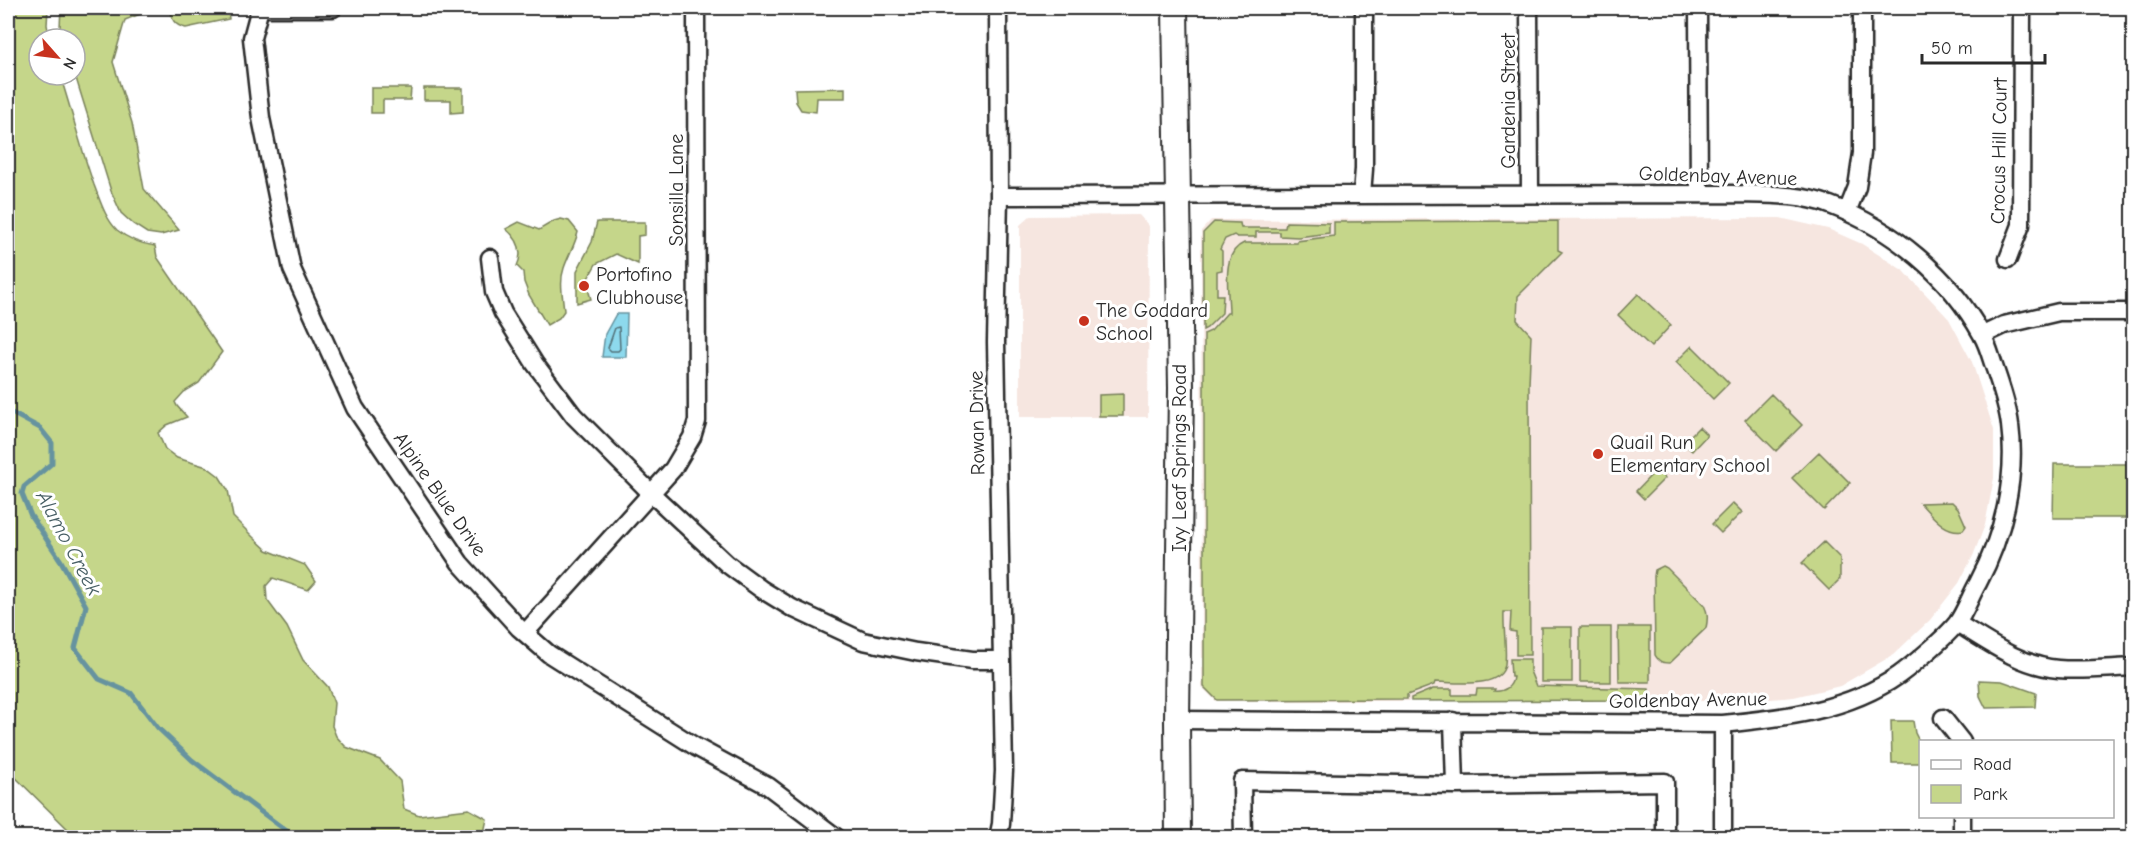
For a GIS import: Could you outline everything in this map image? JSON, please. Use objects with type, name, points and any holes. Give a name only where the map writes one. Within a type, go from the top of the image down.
[{"type":"street","points":[[260,8],[333,8]]},
{"type":"street","name":"Alpine Blue Drive","points":[[260,8],[252,38],[261,118],[292,269],[355,408],[460,563],[525,633],[549,654],[686,741],[768,786],[837,837]]},
{"type":"street","name":"Sonsilla Lane","points":[[525,633],[673,469],[692,437],[697,421],[696,8]]},
{"type":"street","name":"Rowan Drive","points":[[998,8],[999,196],[996,342],[1004,771],[1001,824],[998,837]]},
{"type":"street","name":"Ivy Leaf Springs Road","points":[[1175,8],[1176,195],[1181,388],[1178,837]]},
{"type":"street","points":[[1362,194],[1364,8]]},
{"type":"street","name":"Gardenia Street","points":[[1529,8],[1530,194]]},
{"type":"street","points":[[1698,8],[1699,194]]},
{"type":"street","points":[[1847,212],[1857,187],[1862,153],[1862,8]]},
{"type":"street","name":"Crocus Hill Court","points":[[2008,259],[2021,225],[2022,8]]},
{"type":"street","name":"Goldenbay Avenue","points":[[999,196],[1790,195],[1828,204],[1863,219],[1903,243],[1935,272],[1983,335],[2002,390],[2010,425],[2011,459],[2008,500],[2000,534],[1957,623],[1900,674],[1871,691],[1839,704],[1779,719],[1723,724],[1177,720]]},
{"type":"street","points":[[490,258],[494,292],[502,313],[535,364],[574,416],[652,494],[727,564],[761,590],[832,628],[863,641],[915,652],[972,660],[1002,660]]},
{"type":"street","points":[[1983,335],[2004,325],[2059,312],[2133,312]]},
{"type":"street","points":[[1957,623],[2006,652],[2032,664],[2058,669],[2133,667]]},
{"type":"street","points":[[1943,718],[1961,740]]},
{"type":"street","points":[[1453,721],[1455,785]]},
{"type":"street","points":[[1723,724],[1723,837]]},
{"type":"street","points":[[1243,837],[1242,781],[1455,785],[1665,782],[1665,837]]},
{"type":"street","points":[[1962,818],[1962,837]]},
{"type":"shaded area","name":"The Goddard School","points":[[1139,215],[1149,226],[1148,417],[1020,417],[1020,225],[1030,216]]},
{"type":"shaded area","name":"Quail Run Elementary School","points":[[1780,218],[1828,229],[1862,244],[1904,271],[1949,319],[1972,362],[1994,430],[1994,478],[1985,525],[1973,556],[1959,583],[1930,620],[1893,655],[1840,686],[1794,697],[1749,701],[1216,701],[1202,687],[1201,231],[1211,220]]},
{"type":"green space","points":[[8,8],[48,8],[47,27],[27,27],[27,87],[64,87],[89,171],[106,214],[121,233],[135,241],[155,246],[157,257],[222,352],[199,383],[184,392],[175,402],[187,417],[167,425],[158,433],[165,449],[177,458],[207,467],[219,476],[228,490],[233,517],[267,550],[305,565],[316,581],[308,590],[273,578],[266,586],[267,600],[287,627],[303,660],[328,687],[334,703],[332,726],[336,736],[346,747],[380,760],[400,781],[404,809],[419,815],[469,809],[487,819],[484,833],[480,837],[76,837],[8,770]]},
{"type":"green space","points":[[61,8],[155,8],[125,20],[113,62],[132,123],[144,189],[179,230],[161,235],[147,233],[121,213],[111,191],[79,87],[87,87],[87,27],[60,27]]},
{"type":"green space","points":[[172,8],[228,8],[229,19],[186,28],[174,21],[171,15]]},
{"type":"green space","points":[[371,88],[411,88],[410,100],[383,100],[383,113],[371,113]]},
{"type":"green space","points":[[424,88],[463,88],[463,112],[451,113],[451,100],[424,100]]},
{"type":"green space","points":[[845,88],[845,98],[817,98],[816,112],[801,110],[796,102],[795,89]]},
{"type":"green space","points":[[561,219],[569,221],[578,232],[563,273],[564,311],[559,318],[547,325],[529,295],[523,272],[517,266],[520,255],[519,246],[506,229],[519,222],[539,230]]},
{"type":"green space","points":[[1558,221],[1558,250],[1562,252],[1518,296],[1517,320],[1531,335],[1529,384],[1530,655],[1516,655],[1516,632],[1510,631],[1511,612],[1504,612],[1505,664],[1502,672],[1486,681],[1476,683],[1435,682],[1434,685],[1407,695],[1407,699],[1217,700],[1204,687],[1204,334],[1211,331],[1229,313],[1227,284],[1229,264],[1236,248],[1244,243],[1297,243],[1297,241],[1334,236],[1334,222]]},
{"type":"green space","points":[[597,222],[645,222],[645,235],[638,236],[638,264],[616,254],[596,264],[586,282],[591,299],[577,303],[577,271],[592,242]]},
{"type":"green space","points":[[1214,222],[1240,223],[1241,228],[1285,228],[1286,222],[1329,223],[1329,233],[1298,237],[1280,236],[1280,232],[1256,232],[1256,237],[1234,235],[1225,239],[1220,249],[1222,251],[1222,270],[1217,271],[1217,295],[1223,295],[1222,313],[1203,330],[1203,233]]},
{"type":"green space","points":[[1638,294],[1671,325],[1651,347],[1618,315]]},
{"type":"green space","points":[[1692,346],[1729,383],[1713,399],[1676,362]]},
{"type":"green space","points":[[1123,394],[1123,416],[1099,416],[1099,395]]},
{"type":"green space","points":[[1771,394],[1802,425],[1776,451],[1745,420]]},
{"type":"green space","points":[[1699,427],[1707,435],[1692,451],[1683,443]]},
{"type":"green space","points":[[1819,452],[1850,483],[1824,510],[1792,478]]},
{"type":"green space","points":[[2054,464],[2133,464],[2133,518],[2053,518]]},
{"type":"green space","points":[[1657,469],[1665,478],[1644,499],[1636,491]]},
{"type":"green space","points":[[1952,502],[1958,508],[1966,526],[1963,530],[1950,529],[1945,526],[1920,503]]},
{"type":"green space","points":[[1733,503],[1742,512],[1721,533],[1712,524]]},
{"type":"green space","points":[[1824,542],[1840,558],[1840,579],[1829,590],[1802,563]]},
{"type":"green space","points":[[1663,566],[1704,605],[1707,616],[1706,628],[1670,663],[1661,662],[1655,655],[1654,576],[1655,570]]},
{"type":"green space","points":[[1541,627],[1572,627],[1572,682],[1541,682]]},
{"type":"green space","points":[[1580,627],[1611,627],[1611,682],[1580,682]]},
{"type":"green space","points":[[1618,627],[1650,627],[1650,682],[1619,682]]},
{"type":"green space","points":[[1510,659],[1530,659],[1530,671],[1536,686],[1649,689],[1649,700],[1411,701],[1411,698],[1433,689],[1452,689],[1452,695],[1476,695],[1477,689],[1504,690],[1511,684],[1513,677],[1511,677]]},
{"type":"green space","points":[[1979,680],[2002,681],[2036,693],[2035,707],[1986,708],[1980,696]]},
{"type":"green space","points":[[1891,721],[1913,721],[1919,741],[1919,763],[1892,763]]},
{"type":"water","points":[[616,314],[627,314],[626,357],[602,357],[605,334]]},
{"type":"waterway","name":"Alamo Creek","points":[[8,411],[40,428],[52,443],[52,463],[24,487],[22,494],[31,516],[61,561],[86,606],[75,648],[99,679],[131,693],[158,728],[192,760],[296,838]]},
{"type":"place","name":"Portofino Clubhouse","points":[[584,286]]},
{"type":"place","name":"The Goddard School","points":[[1084,321]]},
{"type":"place","name":"Quail Run Elementary School","points":[[1598,454]]}]
